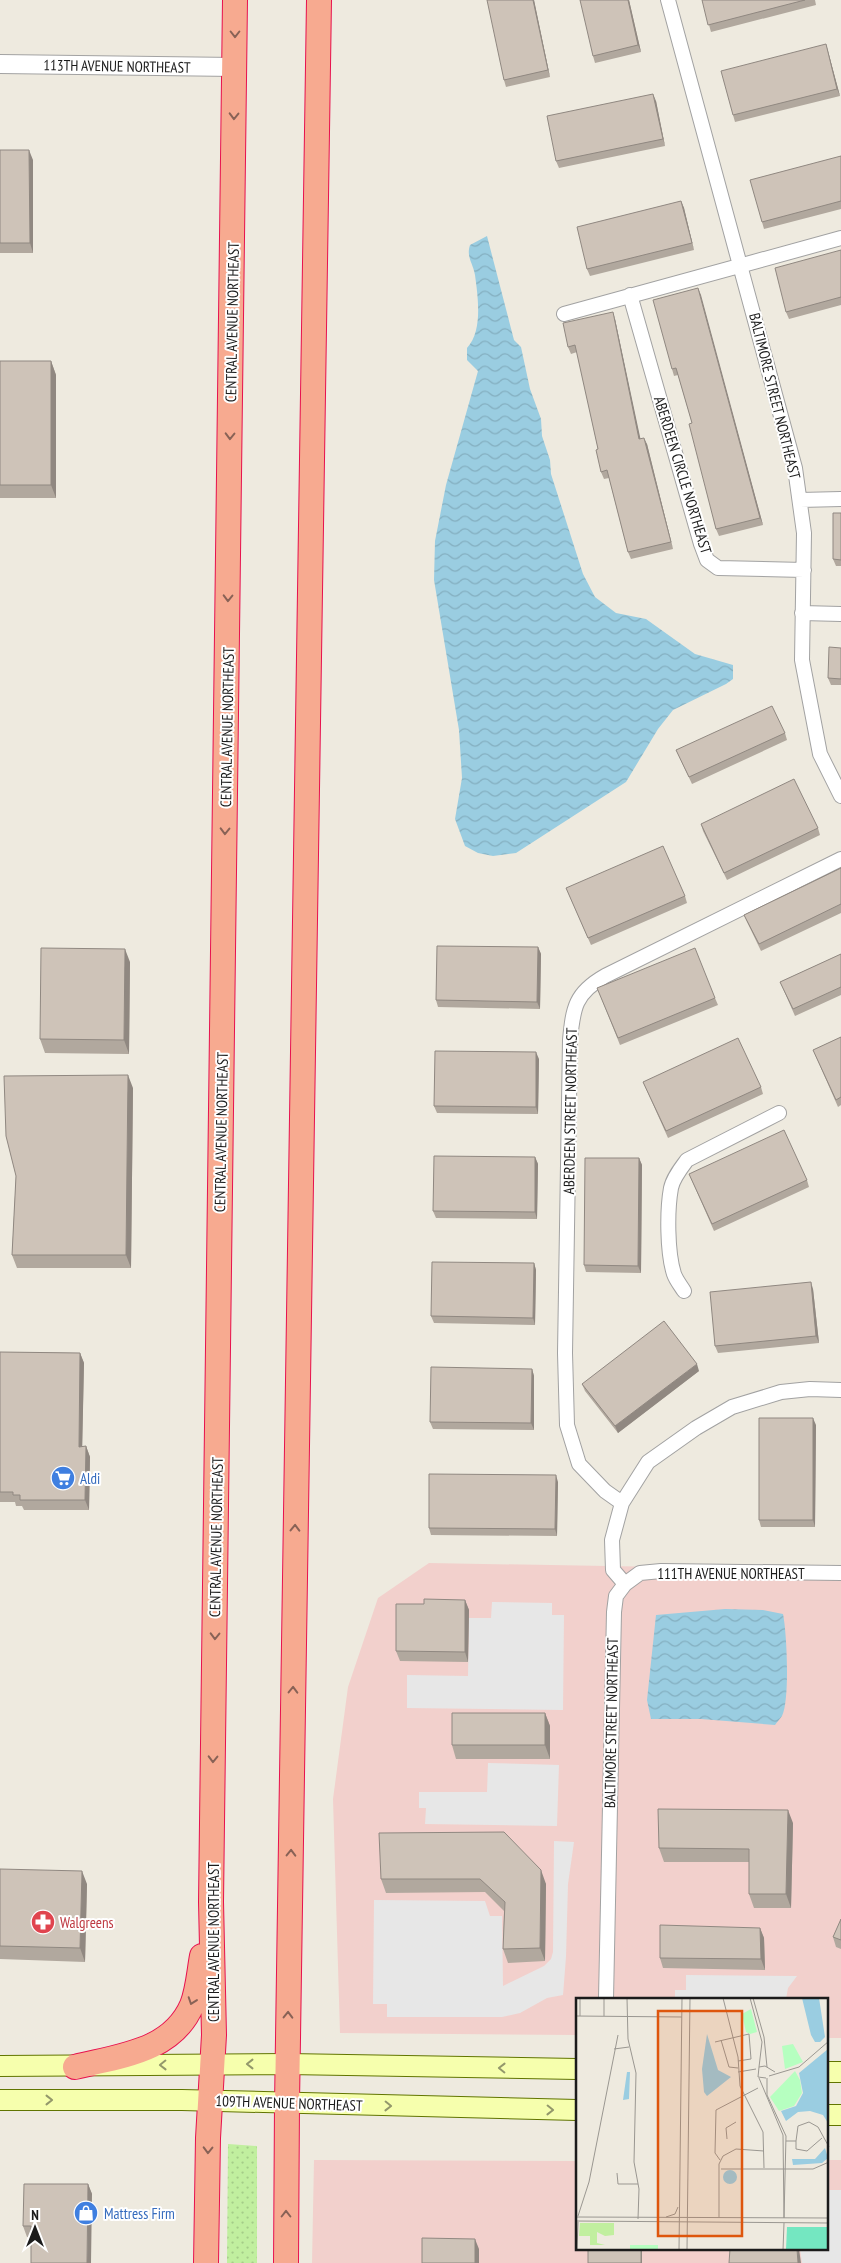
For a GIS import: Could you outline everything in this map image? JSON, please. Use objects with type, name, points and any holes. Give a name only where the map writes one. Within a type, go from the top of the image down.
[{"type":"highway","name":"CENTRAL AVENUE NORTHEAST","points":[[206,2263],[210,2101],[214,2036],[212,1902],[235,0]]},
{"type":"highway","points":[[286,2263],[286,2104],[318,0]]},
{"type":"highway","points":[[75,2067],[147,2049],[166,2038],[186,2016],[192,2003],[198,1979],[212,1902]]},
{"type":"main road","points":[[0,2066],[75,2067],[288,2064],[576,2069]]},
{"type":"main road","points":[[828,2072],[841,2072]]},
{"type":"main road","name":"109TH AVENUE NORTHEAST","points":[[0,2100],[210,2101],[576,2110]]},
{"type":"main road","points":[[828,2115],[841,2115]]},
{"type":"street","name":"BALTIMORE STREET NORTHEAST","points":[[668,0],[795,468],[804,533],[802,660],[820,754],[841,796]]},
{"type":"street","name":"113TH AVENUE NORTHEAST","points":[[0,64],[235,67]]},
{"type":"street","points":[[564,314],[740,264],[841,238]]},
{"type":"street","name":"ABERDEEN CIRCLE NORTHEAST","points":[[630,295],[707,560],[718,568],[804,570]]},
{"type":"street","points":[[800,500],[841,499]]},
{"type":"street","points":[[802,613],[841,614]]},
{"type":"street","name":"ABERDEEN STREET NORTHEAST","points":[[622,1503],[604,1491],[579,1464],[573,1450],[566,1415],[570,1040],[572,1017],[578,998],[588,986],[605,976],[841,859]]},
{"type":"street","points":[[684,1291],[675,1276],[671,1261],[671,1186],[678,1172],[687,1160],[704,1150],[779,1113]]},
{"type":"street","points":[[625,1584],[614,1570],[612,1540],[622,1503],[648,1462],[696,1428],[732,1407],[781,1392],[810,1389],[841,1390]]},
{"type":"street","name":"111TH AVENUE NORTHEAST","points":[[625,1584],[640,1573],[661,1571],[841,1574]]},
{"type":"street","name":"BALTIMORE STREET NORTHEAST","points":[[606,1998],[614,1612],[616,1596],[625,1584]]},
{"type":"shaded area","points":[[429,1563],[841,1570],[841,2038],[828,2038],[828,1998],[576,1998],[576,2035],[340,2033],[333,1799],[348,1687],[378,1598]]},
{"type":"shaded area","points":[[492,1602],[552,1603],[552,1615],[564,1615],[563,1710],[407,1708],[407,1675],[468,1676],[469,1618],[491,1618]]},
{"type":"shaded area","points":[[488,1763],[559,1765],[557,1826],[425,1824],[426,1808],[419,1808],[419,1792],[487,1792]]},
{"type":"shaded area","points":[[554,1841],[574,1842],[568,1884],[563,1995],[547,1998],[520,2013],[502,2017],[387,2017],[387,2004],[373,2004],[374,1900],[485,1901],[490,1916],[502,1916],[503,1986],[544,1966],[551,1959],[553,1952]]},
{"type":"shaded area","points":[[686,1975],[797,1976],[788,1988],[786,1998],[675,1998],[675,1990],[686,1990]]},
{"type":"shaded area","points":[[314,2160],[576,2161],[576,2250],[828,2250],[828,2160],[841,2160],[841,2263],[312,2263]]},
{"type":"shaded area","points":[[828,2190],[841,2190],[841,2263],[802,2263],[800,2250],[828,2250]]},
{"type":"green space","points":[[228,2144],[257,2146],[257,2263],[227,2263]]},
{"type":"water","points":[[487,236],[514,340],[521,347],[530,389],[541,419],[542,436],[550,460],[551,474],[583,574],[595,597],[616,613],[646,619],[695,654],[733,665],[733,679],[673,710],[658,729],[626,782],[516,853],[493,856],[478,853],[465,846],[455,819],[462,778],[459,730],[434,580],[435,541],[446,485],[478,371],[467,360],[467,348],[475,333],[478,313],[475,275],[469,257],[469,249],[470,245]]},
{"type":"water","points":[[725,1609],[763,1610],[783,1614],[787,1650],[787,1682],[785,1708],[782,1716],[775,1725],[701,1719],[651,1719],[647,1700],[656,1615]]},
{"type":"building","points":[[487,0],[533,0],[548,70],[504,80]]},
{"type":"building","points":[[580,0],[628,0],[638,45],[593,56]]},
{"type":"building","points":[[702,0],[805,0],[708,25]]},
{"type":"building","points":[[826,44],[837,89],[733,115],[721,71]]},
{"type":"building","points":[[653,94],[663,139],[556,161],[547,116]]},
{"type":"building","points":[[0,150],[29,150],[30,243],[0,243]]},
{"type":"building","points":[[841,156],[841,201],[762,222],[750,180]]},
{"type":"building","points":[[681,201],[692,243],[587,269],[577,227]]},
{"type":"building","points":[[841,250],[841,297],[786,312],[775,268]]},
{"type":"building","points":[[698,288],[760,518],[716,529],[689,424],[692,423],[676,368],[672,369],[653,300]]},
{"type":"building","points":[[613,312],[639,439],[644,438],[671,542],[628,552],[607,470],[601,472],[596,450],[598,449],[575,345],[568,347],[563,323]]},
{"type":"building","points":[[0,361],[51,361],[51,485],[0,485]]},
{"type":"building","points":[[833,513],[841,513],[841,560],[833,559]]},
{"type":"building","points":[[829,647],[841,648],[841,679],[828,678]]},
{"type":"building","points":[[772,706],[785,733],[689,777],[676,750]]},
{"type":"building","points":[[794,779],[818,828],[724,873],[701,824]]},
{"type":"building","points":[[663,846],[685,896],[588,938],[566,888]]},
{"type":"building","points":[[841,868],[841,904],[759,944],[744,915]]},
{"type":"building","points":[[437,946],[538,947],[537,1002],[436,1000]]},
{"type":"building","points":[[41,948],[125,949],[124,1040],[40,1039]]},
{"type":"building","points":[[695,948],[715,998],[618,1038],[597,988]]},
{"type":"building","points":[[841,954],[841,987],[793,1009],[780,982]]},
{"type":"building","points":[[841,1037],[841,1097],[836,1100],[813,1050]]},
{"type":"building","points":[[738,1038],[761,1087],[666,1131],[643,1082]]},
{"type":"building","points":[[435,1051],[536,1052],[536,1107],[434,1106]]},
{"type":"building","points":[[128,1075],[126,1255],[12,1255],[16,1176],[6,1136],[4,1076]]},
{"type":"building","points":[[784,1130],[807,1180],[712,1224],[689,1174]]},
{"type":"building","points":[[434,1156],[535,1157],[535,1212],[433,1211]]},
{"type":"building","points":[[585,1158],[639,1158],[638,1266],[584,1265]]},
{"type":"building","points":[[432,1262],[534,1263],[533,1318],[431,1316]]},
{"type":"building","points":[[811,1282],[816,1336],[715,1346],[710,1292]]},
{"type":"building","points":[[664,1321],[697,1364],[615,1426],[582,1384]]},
{"type":"building","points":[[0,1352],[80,1353],[79,1447],[86,1446],[85,1500],[20,1500],[20,1495],[13,1495],[13,1492],[0,1492]]},
{"type":"building","points":[[431,1367],[532,1369],[531,1423],[430,1422]]},
{"type":"building","points":[[759,1418],[813,1418],[813,1520],[759,1520]]},
{"type":"building","points":[[429,1474],[556,1475],[555,1529],[429,1528]]},
{"type":"building","points":[[424,1599],[465,1600],[465,1652],[396,1651],[396,1604],[424,1604]]},
{"type":"building","points":[[452,1713],[545,1713],[545,1745],[452,1745]]},
{"type":"building","points":[[658,1809],[788,1810],[786,1894],[749,1894],[749,1849],[659,1848]]},
{"type":"building","points":[[504,1832],[541,1870],[540,1948],[503,1949],[505,1902],[480,1879],[381,1879],[379,1833]]},
{"type":"building","name":"Walgreens","points":[[0,1869],[82,1871],[80,1948],[0,1946]]},
{"type":"building","points":[[841,1919],[841,1940],[833,1937]]},
{"type":"building","points":[[660,1925],[760,1928],[761,1959],[660,1958]]},
{"type":"building","points":[[24,2184],[88,2184],[87,2263],[31,2263],[31,2226],[23,2226]]},
{"type":"building","points":[[422,2238],[475,2239],[475,2263],[422,2263]]},
{"type":"building","points":[[588,2250],[641,2250],[641,2263],[588,2263]]},
{"type":"building","points":[[730,2250],[797,2250],[798,2263],[729,2263]]},
{"type":"place","name":"Aldi","points":[[63,1478]]},
{"type":"place","name":"Walgreens","points":[[43,1922]]},
{"type":"place","name":"Mattress Firm","points":[[86,2213]]}]
